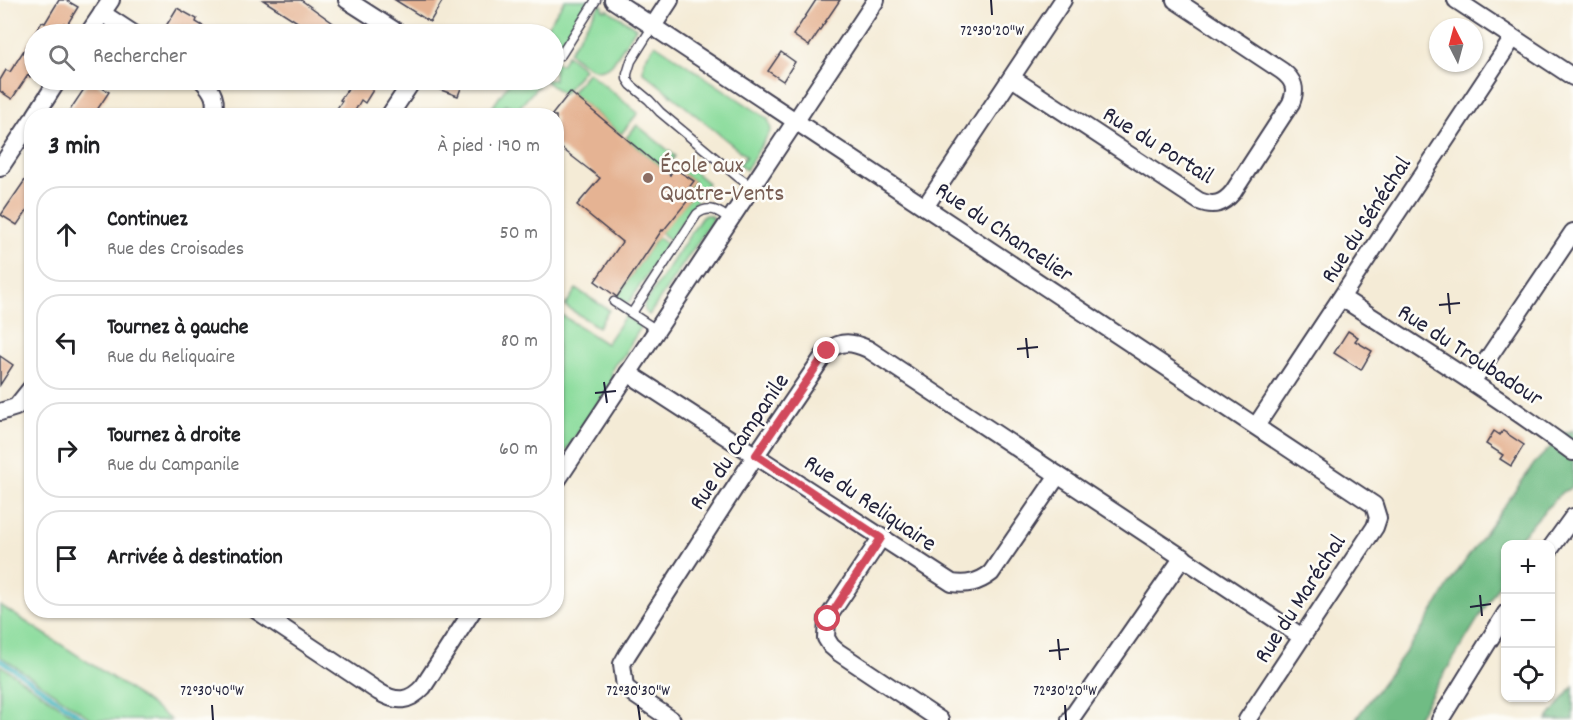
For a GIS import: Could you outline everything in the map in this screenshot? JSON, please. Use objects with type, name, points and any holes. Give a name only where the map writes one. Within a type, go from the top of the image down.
[{"type":"street","points":[[347,0],[384,24]]},
{"type":"street","name":"Rue du Chancelier","points":[[613,0],[1369,501]]},
{"type":"street","points":[[653,26],[670,0]]},
{"type":"street","points":[[564,470],[876,0]]},
{"type":"street","points":[[925,207],[1063,0]]},
{"type":"street","name":"Rue du Portail","points":[[1012,78],[1198,201],[1211,205],[1223,202],[1233,192],[1292,103],[1294,88],[1292,79],[1175,0]]},
{"type":"street","points":[[1456,0],[1573,77]]},
{"type":"street","points":[[95,24],[106,7],[124,24]]},
{"type":"street","name":"Rue du Sénéchal","points":[[1256,426],[1513,38]]},
{"type":"street","points":[[40,108],[52,90]]},
{"type":"street","points":[[211,90],[214,96],[214,108]]},
{"type":"street","points":[[394,108],[406,90]]},
{"type":"street","points":[[0,168],[24,132]]},
{"type":"street","points":[[1472,382],[1573,232]]},
{"type":"street","name":"Rue du Troubadour","points":[[1342,298],[1540,427],[1573,452]]},
{"type":"street","name":"Rue du Campanile","points":[[672,720],[625,687],[622,664],[756,455],[827,351],[835,345],[855,343],[868,349],[1302,637]]},
{"type":"street","name":"Rue du Reliquaire","points":[[628,373],[952,584],[963,585],[982,580],[991,573],[1058,475]]},
{"type":"street","points":[[0,412],[16,407],[24,397]]},
{"type":"street","name":"Rue du Maréchal","points":[[1247,720],[1377,522],[1376,508],[1369,501]]},
{"type":"street","points":[[1555,543],[1573,517]]},
{"type":"street","points":[[881,538],[833,609],[828,619],[826,638],[838,652],[940,720]]},
{"type":"street","points":[[1070,720],[1183,557]]},
{"type":"street","points":[[268,618],[389,698],[398,700],[408,699],[423,687],[467,618]]},
{"type":"street","points":[[1440,720],[1501,621]]},
{"type":"lane","points":[[564,50],[596,0]]},
{"type":"lane","points":[[653,26],[630,65],[627,74],[629,82],[668,119],[753,187]]},
{"type":"lane","points":[[632,313],[697,214],[706,209],[713,209],[731,220]]},
{"type":"lane","points":[[614,302],[657,330]]},
{"type":"green space","points":[[565,0],[589,0],[564,39],[564,24],[549,24]]},
{"type":"green space","points":[[600,4],[603,6],[602,9],[606,11],[607,9],[636,28],[612,64],[600,70],[589,67],[569,52]]},
{"type":"green space","points":[[655,44],[768,119],[771,130],[746,170],[739,165],[746,156],[643,72],[644,60]]},
{"type":"green space","points":[[567,55],[584,69],[563,94],[558,90],[564,90],[564,60]]},
{"type":"green space","points":[[588,72],[638,113],[621,134],[571,93]]},
{"type":"green space","points":[[504,90],[534,90],[519,108],[506,104],[503,108],[492,108]]},
{"type":"green space","points":[[637,125],[675,156],[665,171],[626,138]]},
{"type":"green space","points":[[685,164],[708,183],[670,240],[660,232],[694,193],[689,188],[694,181],[680,172]]},
{"type":"green space","points":[[705,215],[714,218],[649,315],[644,305]]},
{"type":"green space","points":[[657,237],[667,244],[628,304],[617,297]]},
{"type":"green space","points":[[576,289],[609,310],[598,327],[565,306]]},
{"type":"green space","points":[[625,316],[641,327],[626,354],[612,369],[613,382],[564,454],[564,317],[606,344]]},
{"type":"green space","points":[[1573,430],[1573,485],[1562,492],[1518,540],[1501,540],[1501,582],[1416,720],[1355,720],[1419,634],[1453,578],[1534,464],[1563,434]]},
{"type":"green space","points":[[0,605],[125,686],[171,720],[93,720],[90,718],[0,656]]},
{"type":"green space","points":[[0,665],[80,720],[0,719]]},
{"type":"green space","points":[[1573,686],[1573,720],[1547,720]]},
{"type":"building","points":[[59,0],[66,0],[78,7],[68,24],[41,24],[45,23]]},
{"type":"building","points":[[263,0],[301,0],[334,24],[300,24]]},
{"type":"building","points":[[395,0],[443,0],[430,22]]},
{"type":"building","points":[[816,0],[840,0],[809,46],[793,35]]},
{"type":"building","points":[[177,8],[197,19],[196,22],[199,24],[167,24]]},
{"type":"building","points":[[24,50],[24,81],[12,99],[0,91],[0,80],[6,70],[10,72]]},
{"type":"building","points":[[781,52],[795,62],[783,81],[768,71]]},
{"type":"building","points":[[83,90],[109,92],[98,108],[71,108]]},
{"type":"building","points":[[347,90],[373,90],[365,103],[361,100],[356,108],[337,108],[342,101],[340,100]]},
{"type":"building","points":[[441,90],[460,90],[458,96]]},
{"type":"building","points":[[570,92],[670,175],[674,168],[694,181],[688,189],[694,193],[662,230],[617,297],[595,281],[622,242],[577,205],[600,178],[564,150],[564,108],[557,108]]},
{"type":"building","points":[[24,182],[24,215],[17,225],[1,215]]},
{"type":"building","points":[[1348,331],[1358,337],[1355,341],[1372,351],[1361,370],[1334,353]]},
{"type":"building","points":[[0,356],[13,365],[0,385]]},
{"type":"building","points":[[1494,431],[1500,435],[1503,431],[1524,445],[1511,466],[1500,459],[1503,455],[1486,444]]},
{"type":"waterway","points":[[0,660],[86,720]]},
{"type":"place","name":"École aux Quatre-Vents","points":[[648,178]]},
{"type":"route","points":[[827,351],[756,455],[881,538],[828,619]]}]
